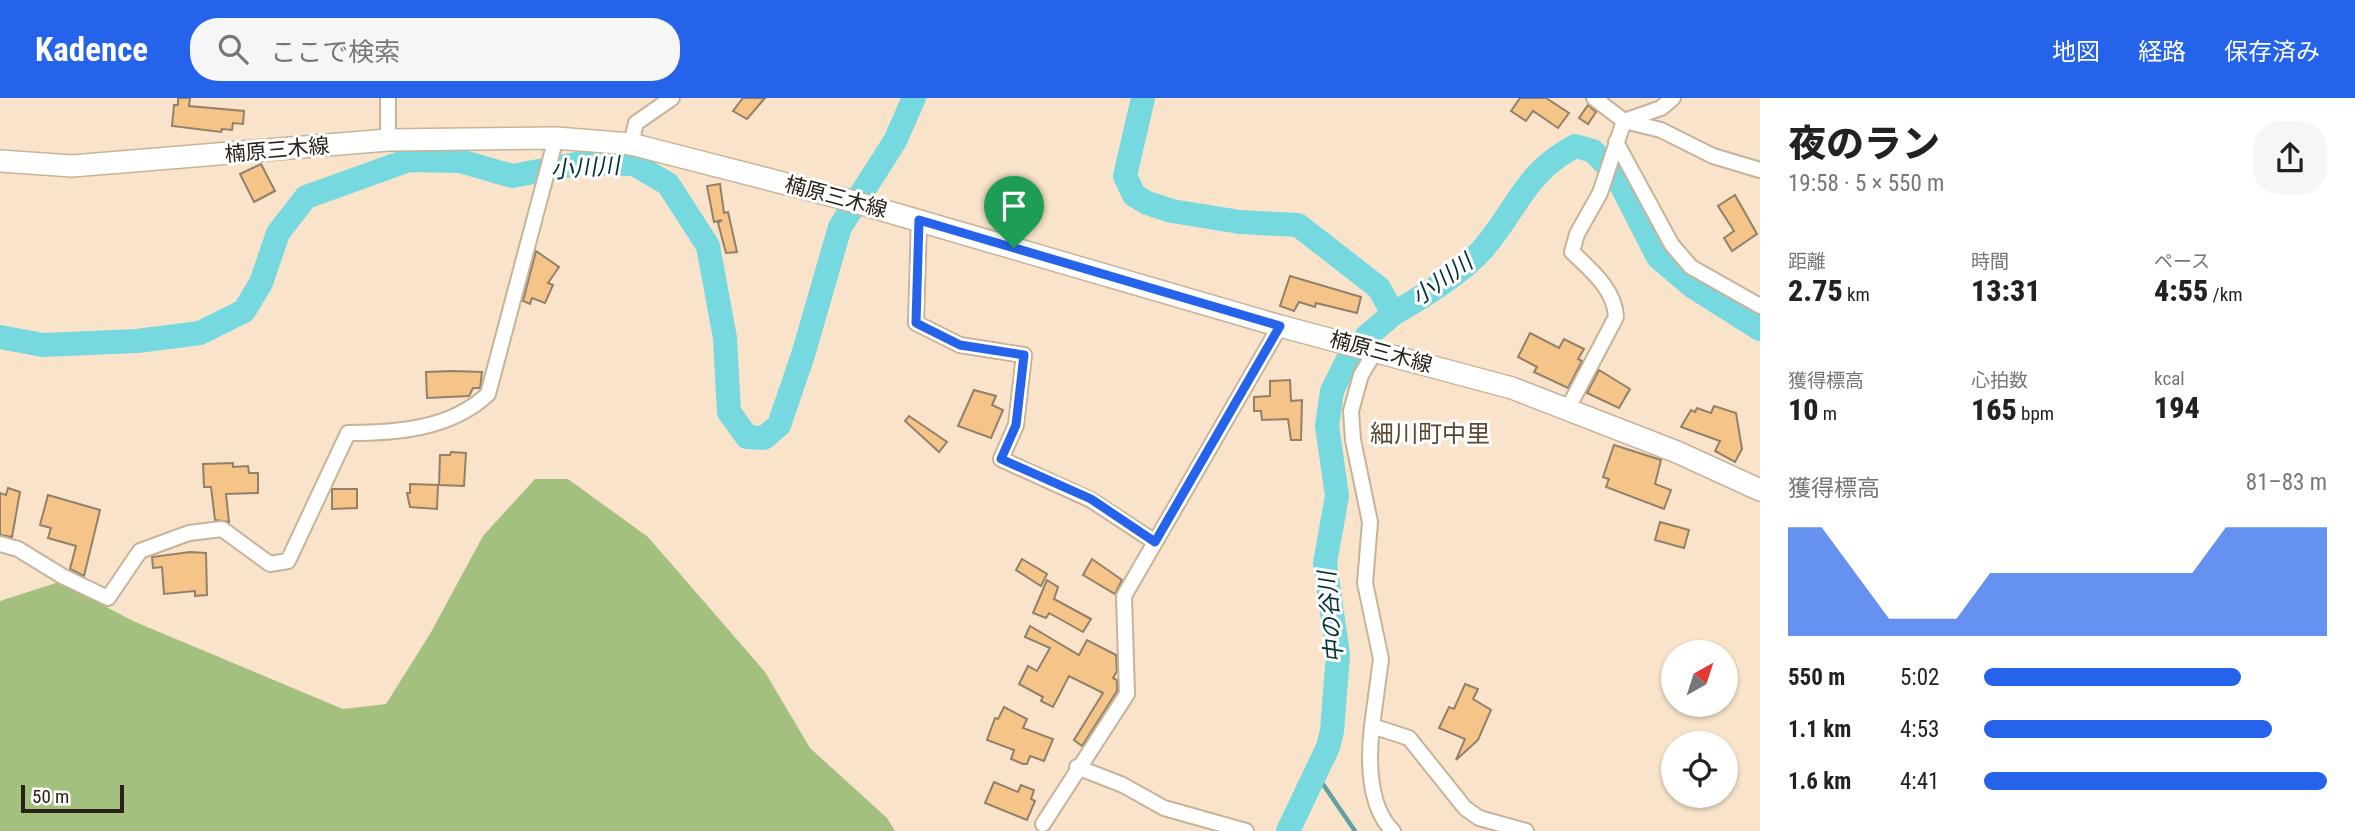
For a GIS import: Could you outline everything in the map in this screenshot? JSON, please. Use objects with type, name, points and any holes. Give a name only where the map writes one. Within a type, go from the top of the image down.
[{"type":"main road","name":"楠原三木線","points":[[0,161],[72,166],[388,140],[554,147],[631,144],[841,198],[1280,326],[1511,388],[1677,452],[1760,490]]},
{"type":"street","points":[[388,98],[388,140]]},
{"type":"street","points":[[631,144],[636,123],[672,98]]},
{"type":"street","points":[[1594,98],[1624,121],[1661,130],[1713,156],[1760,170]]},
{"type":"street","points":[[1567,410],[1616,317],[1615,302],[1592,271],[1572,252],[1577,234],[1600,193],[1624,121],[1661,108],[1672,98]]},
{"type":"street","points":[[1616,142],[1671,245],[1691,267],[1760,306]]},
{"type":"street","points":[[0,544],[18,549],[62,576],[108,598],[139,551],[189,533],[222,529],[270,564],[288,561],[348,433],[401,433],[471,411],[488,394],[554,147]]},
{"type":"street","points":[[919,220],[916,323],[960,345],[1024,355],[1016,425],[1001,459],[1091,499],[1155,542]]},
{"type":"street","points":[[1043,824],[1077,767],[1127,694],[1124,596],[1280,326]]},
{"type":"street","points":[[1376,350],[1362,375],[1352,411],[1353,440],[1370,522],[1365,583],[1381,659],[1370,744],[1375,803],[1393,831]]},
{"type":"street","points":[[1372,726],[1409,738],[1465,808],[1479,818],[1525,831]]},
{"type":"street","points":[[1077,767],[1123,785],[1164,808],[1246,831]]},
{"type":"green space","points":[[535,479],[568,479],[648,537],[765,672],[810,748],[887,818],[895,831],[0,831],[0,601],[59,582],[133,621],[343,709],[386,704],[430,634],[483,536]]},
{"type":"building","points":[[178,98],[190,98],[189,106],[244,111],[243,124],[233,123],[232,130],[222,129],[221,132],[172,126],[174,105],[178,105]]},
{"type":"building","points":[[743,98],[765,98],[747,119],[733,111]]},
{"type":"building","points":[[1520,98],[1546,98],[1569,113],[1558,128],[1533,111],[1526,121],[1511,111]]},
{"type":"building","points":[[1588,105],[1596,112],[1588,124],[1579,118]]},
{"type":"building","points":[[261,164],[275,191],[254,202],[240,174]]},
{"type":"building","points":[[720,184],[724,213],[728,212],[737,252],[726,253],[718,223],[722,220],[714,222],[707,186]]},
{"type":"building","points":[[1735,195],[1757,234],[1732,251],[1724,238],[1734,231],[1718,206]]},
{"type":"building","points":[[536,251],[559,267],[548,283],[553,285],[545,303],[532,298],[530,304],[523,301]]},
{"type":"building","points":[[1290,276],[1361,297],[1357,313],[1316,303],[1315,307],[1299,302],[1294,311],[1280,306]]},
{"type":"building","points":[[1530,333],[1559,348],[1564,339],[1584,349],[1578,359],[1582,361],[1568,388],[1534,372],[1537,367],[1518,357]]},
{"type":"building","points":[[1599,370],[1630,389],[1619,408],[1587,393]]},
{"type":"building","points":[[426,372],[482,372],[480,388],[473,388],[469,396],[427,398]]},
{"type":"building","points":[[1290,380],[1291,401],[1302,400],[1301,440],[1291,440],[1288,419],[1262,420],[1261,411],[1254,411],[1254,397],[1270,396],[1270,381]]},
{"type":"building","points":[[974,390],[996,396],[992,405],[1003,410],[991,438],[958,426]]},
{"type":"building","points":[[1714,406],[1736,413],[1742,449],[1735,462],[1715,451],[1720,441],[1681,427],[1691,410],[1695,412],[1697,408],[1711,413]]},
{"type":"building","points":[[909,416],[947,442],[939,452],[905,421]]},
{"type":"building","points":[[1614,445],[1661,460],[1655,484],[1671,490],[1664,509],[1606,487],[1609,479],[1603,477]]},
{"type":"building","points":[[451,452],[466,453],[464,486],[439,485],[440,455],[450,455]]},
{"type":"building","points":[[233,463],[233,467],[248,466],[249,473],[258,473],[258,493],[226,494],[229,522],[215,520],[211,487],[204,487],[203,464]]},
{"type":"building","points":[[410,484],[438,485],[437,509],[410,507],[407,493],[410,493]]},
{"type":"building","points":[[8,488],[20,492],[12,537],[0,535],[0,493],[6,495]]},
{"type":"building","points":[[332,489],[357,489],[357,508],[332,509]]},
{"type":"building","points":[[48,495],[100,510],[84,576],[70,569],[76,546],[48,538],[51,528],[40,525]]},
{"type":"building","points":[[1660,522],[1689,530],[1684,548],[1655,540]]},
{"type":"building","points":[[190,552],[206,553],[207,595],[195,596],[195,591],[164,594],[162,567],[153,568],[152,557]]},
{"type":"building","points":[[1022,559],[1047,574],[1041,586],[1016,570]]},
{"type":"building","points":[[1092,559],[1122,580],[1115,594],[1083,575]]},
{"type":"building","points":[[1047,580],[1058,587],[1054,599],[1091,619],[1083,632],[1049,613],[1046,618],[1033,613]]},
{"type":"building","points":[[1030,626],[1079,655],[1087,640],[1116,655],[1117,671],[1113,678],[1117,680],[1117,691],[1082,746],[1074,740],[1103,693],[1069,676],[1053,707],[1041,701],[1043,697],[1019,684],[1028,666],[1037,671],[1050,648],[1025,637]]},
{"type":"building","points":[[1465,684],[1478,689],[1473,699],[1491,710],[1478,740],[1456,760],[1465,739],[1439,728],[1449,707],[1454,709]]},
{"type":"building","points":[[1004,707],[1027,719],[1023,728],[1053,739],[1044,761],[1030,756],[1027,764],[1023,764],[1011,759],[1014,750],[987,740],[995,718],[998,719]]},
{"type":"building","points":[[994,782],[1018,792],[1021,785],[1034,790],[1031,799],[1035,801],[1027,820],[985,803]]},
{"type":"waterway","name":"小川川","points":[[0,337],[43,345],[137,341],[200,333],[244,311],[261,283],[278,233],[306,197],[409,160],[460,161],[512,176],[581,163],[634,164],[668,184],[708,246],[725,338],[729,412],[747,437],[764,438],[779,425],[803,355],[840,227],[895,141],[914,98]]},
{"type":"waterway","name":"小川川","points":[[1143,98],[1125,176],[1134,195],[1147,203],[1172,211],[1240,222],[1298,225],[1379,288],[1393,314],[1440,285],[1473,259],[1494,235],[1532,180],[1575,146],[1593,151],[1616,175],[1658,257],[1692,286],[1760,329]]},
{"type":"waterway","name":"中の谷川","points":[[1366,337],[1393,314]]},
{"type":"waterway","name":"中の谷川","points":[[1288,831],[1328,747],[1332,731],[1338,655],[1325,563],[1337,496],[1327,426],[1332,391],[1349,357]]},
{"type":"waterway","points":[[1316,774],[1355,831]]},
{"type":"district","name":"細川町中里","points":[[1430,434]]},
{"type":"route","points":[[919,220],[1014,248],[1280,326],[1224,427],[1155,542],[1091,499],[1001,459],[1016,425],[1024,355],[960,345],[916,323],[919,220]]}]
